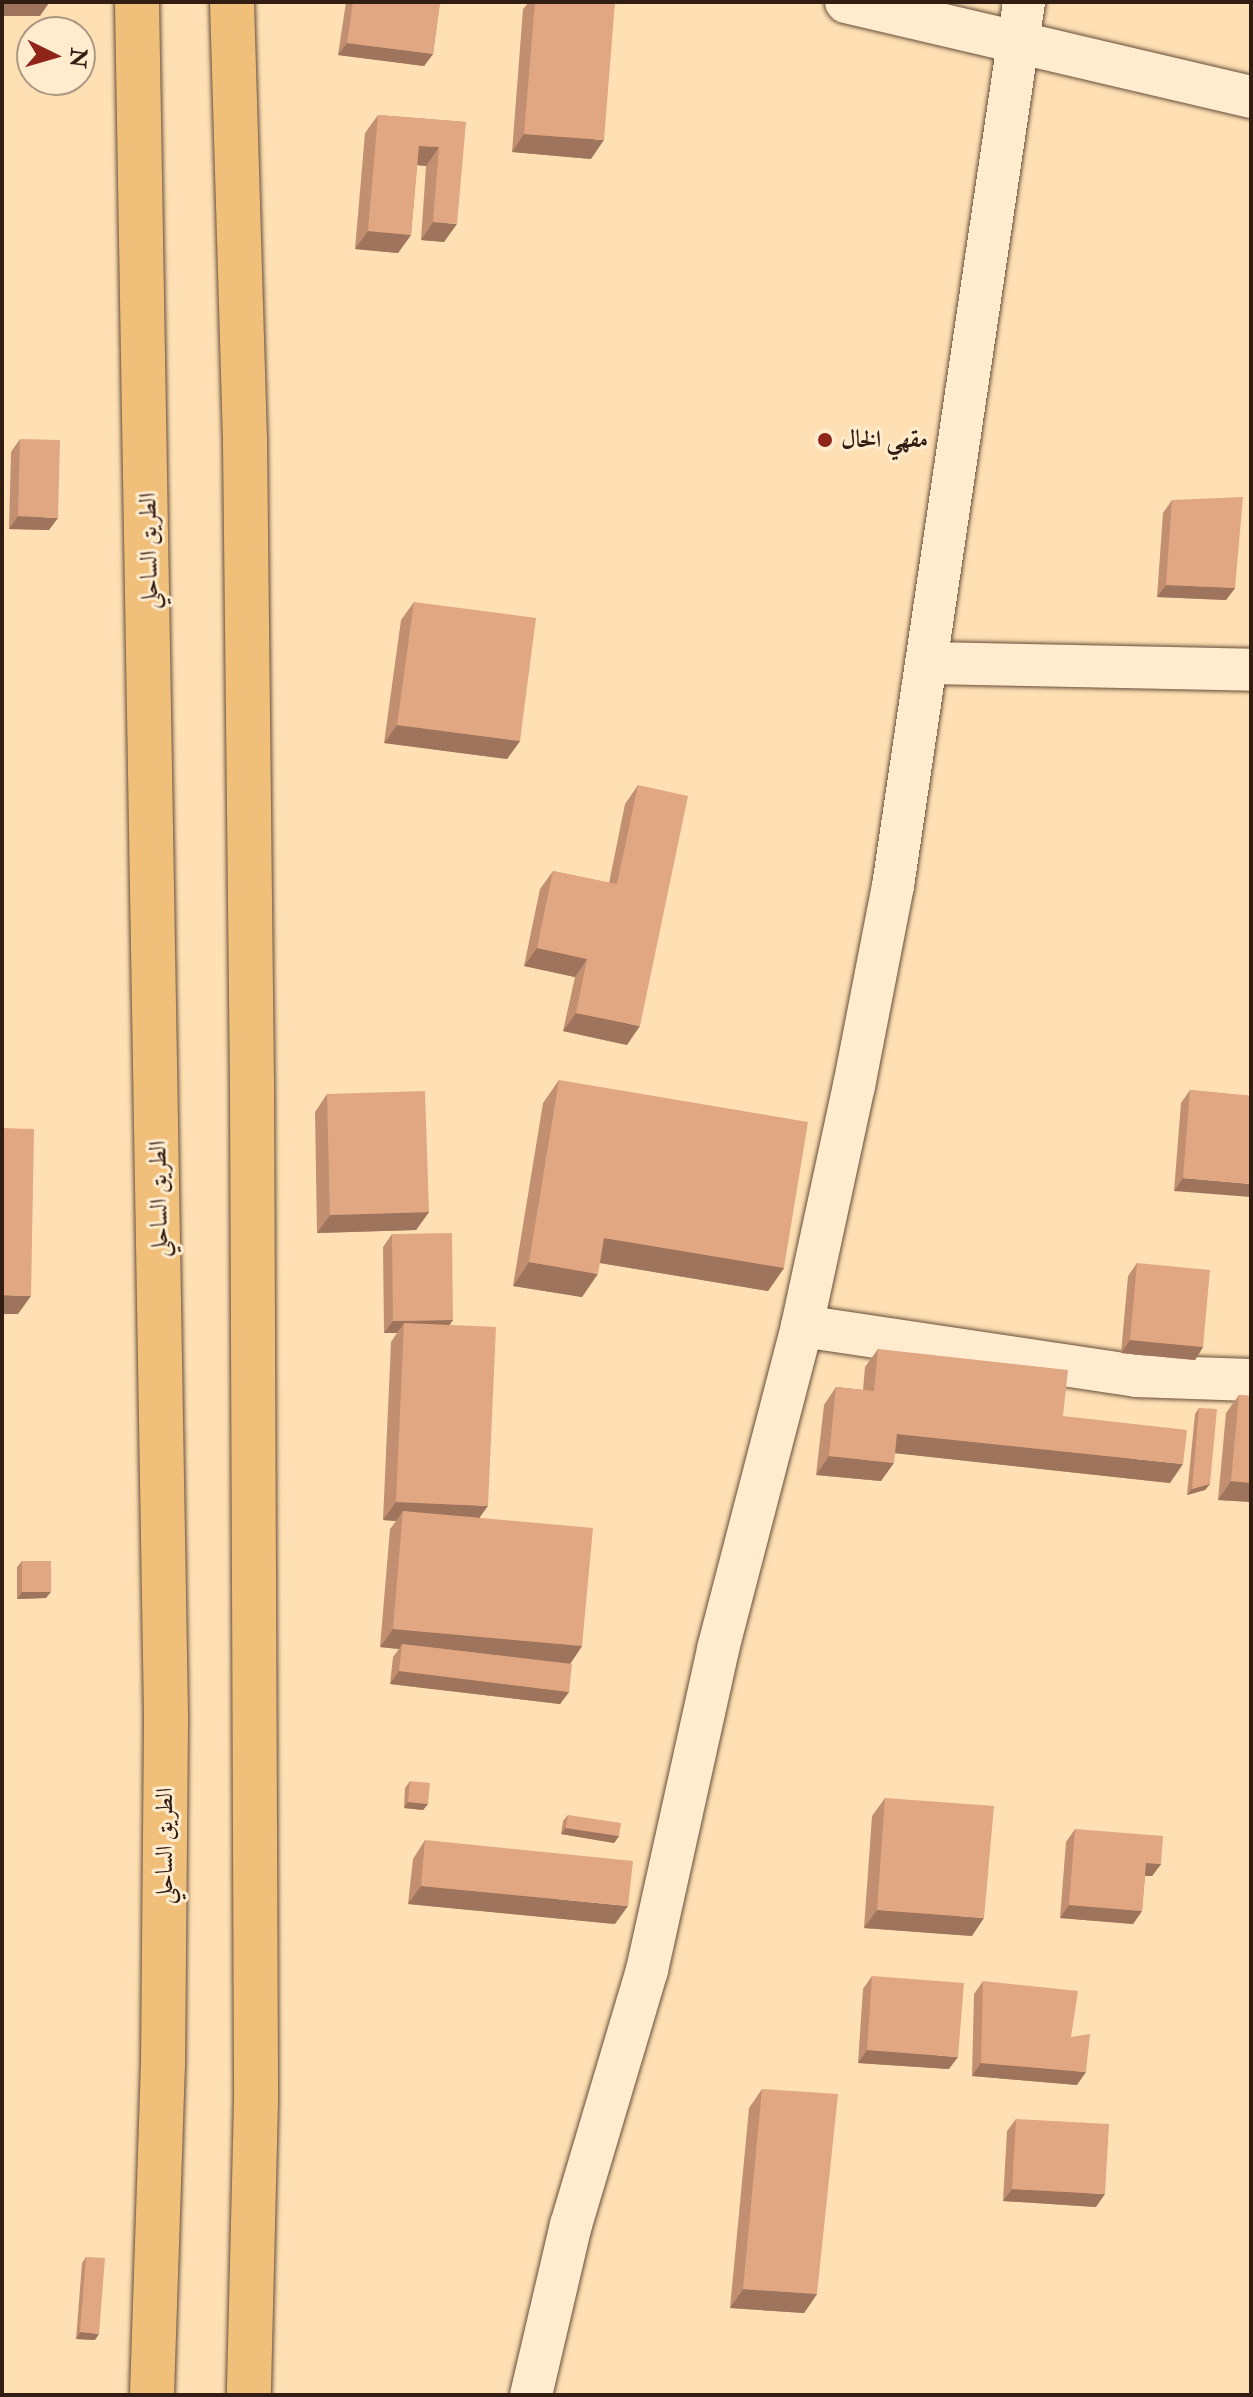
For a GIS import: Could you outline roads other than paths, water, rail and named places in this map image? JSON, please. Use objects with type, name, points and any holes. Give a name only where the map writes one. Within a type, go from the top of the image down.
[{"type":"highway","name":"الطريق الساحلي","points":[[137,2],[166,1723],[163,2063],[152,2395]]},
{"type":"highway","points":[[232,2],[245,439],[252,1083],[256,2101],[249,2395]]},
{"type":"street","points":[[846,2],[1023,21],[1251,97]]},
{"type":"street","points":[[531,2395],[571,2225],[647,1970],[718,1649],[802,1326],[893,886],[1023,21]]},
{"type":"street","points":[[927,663],[1251,670]]},
{"type":"street","points":[[802,1326],[1135,1376],[1251,1380]]},
{"type":"place","name":"مقهي الخال","points":[[825,440]]}]
